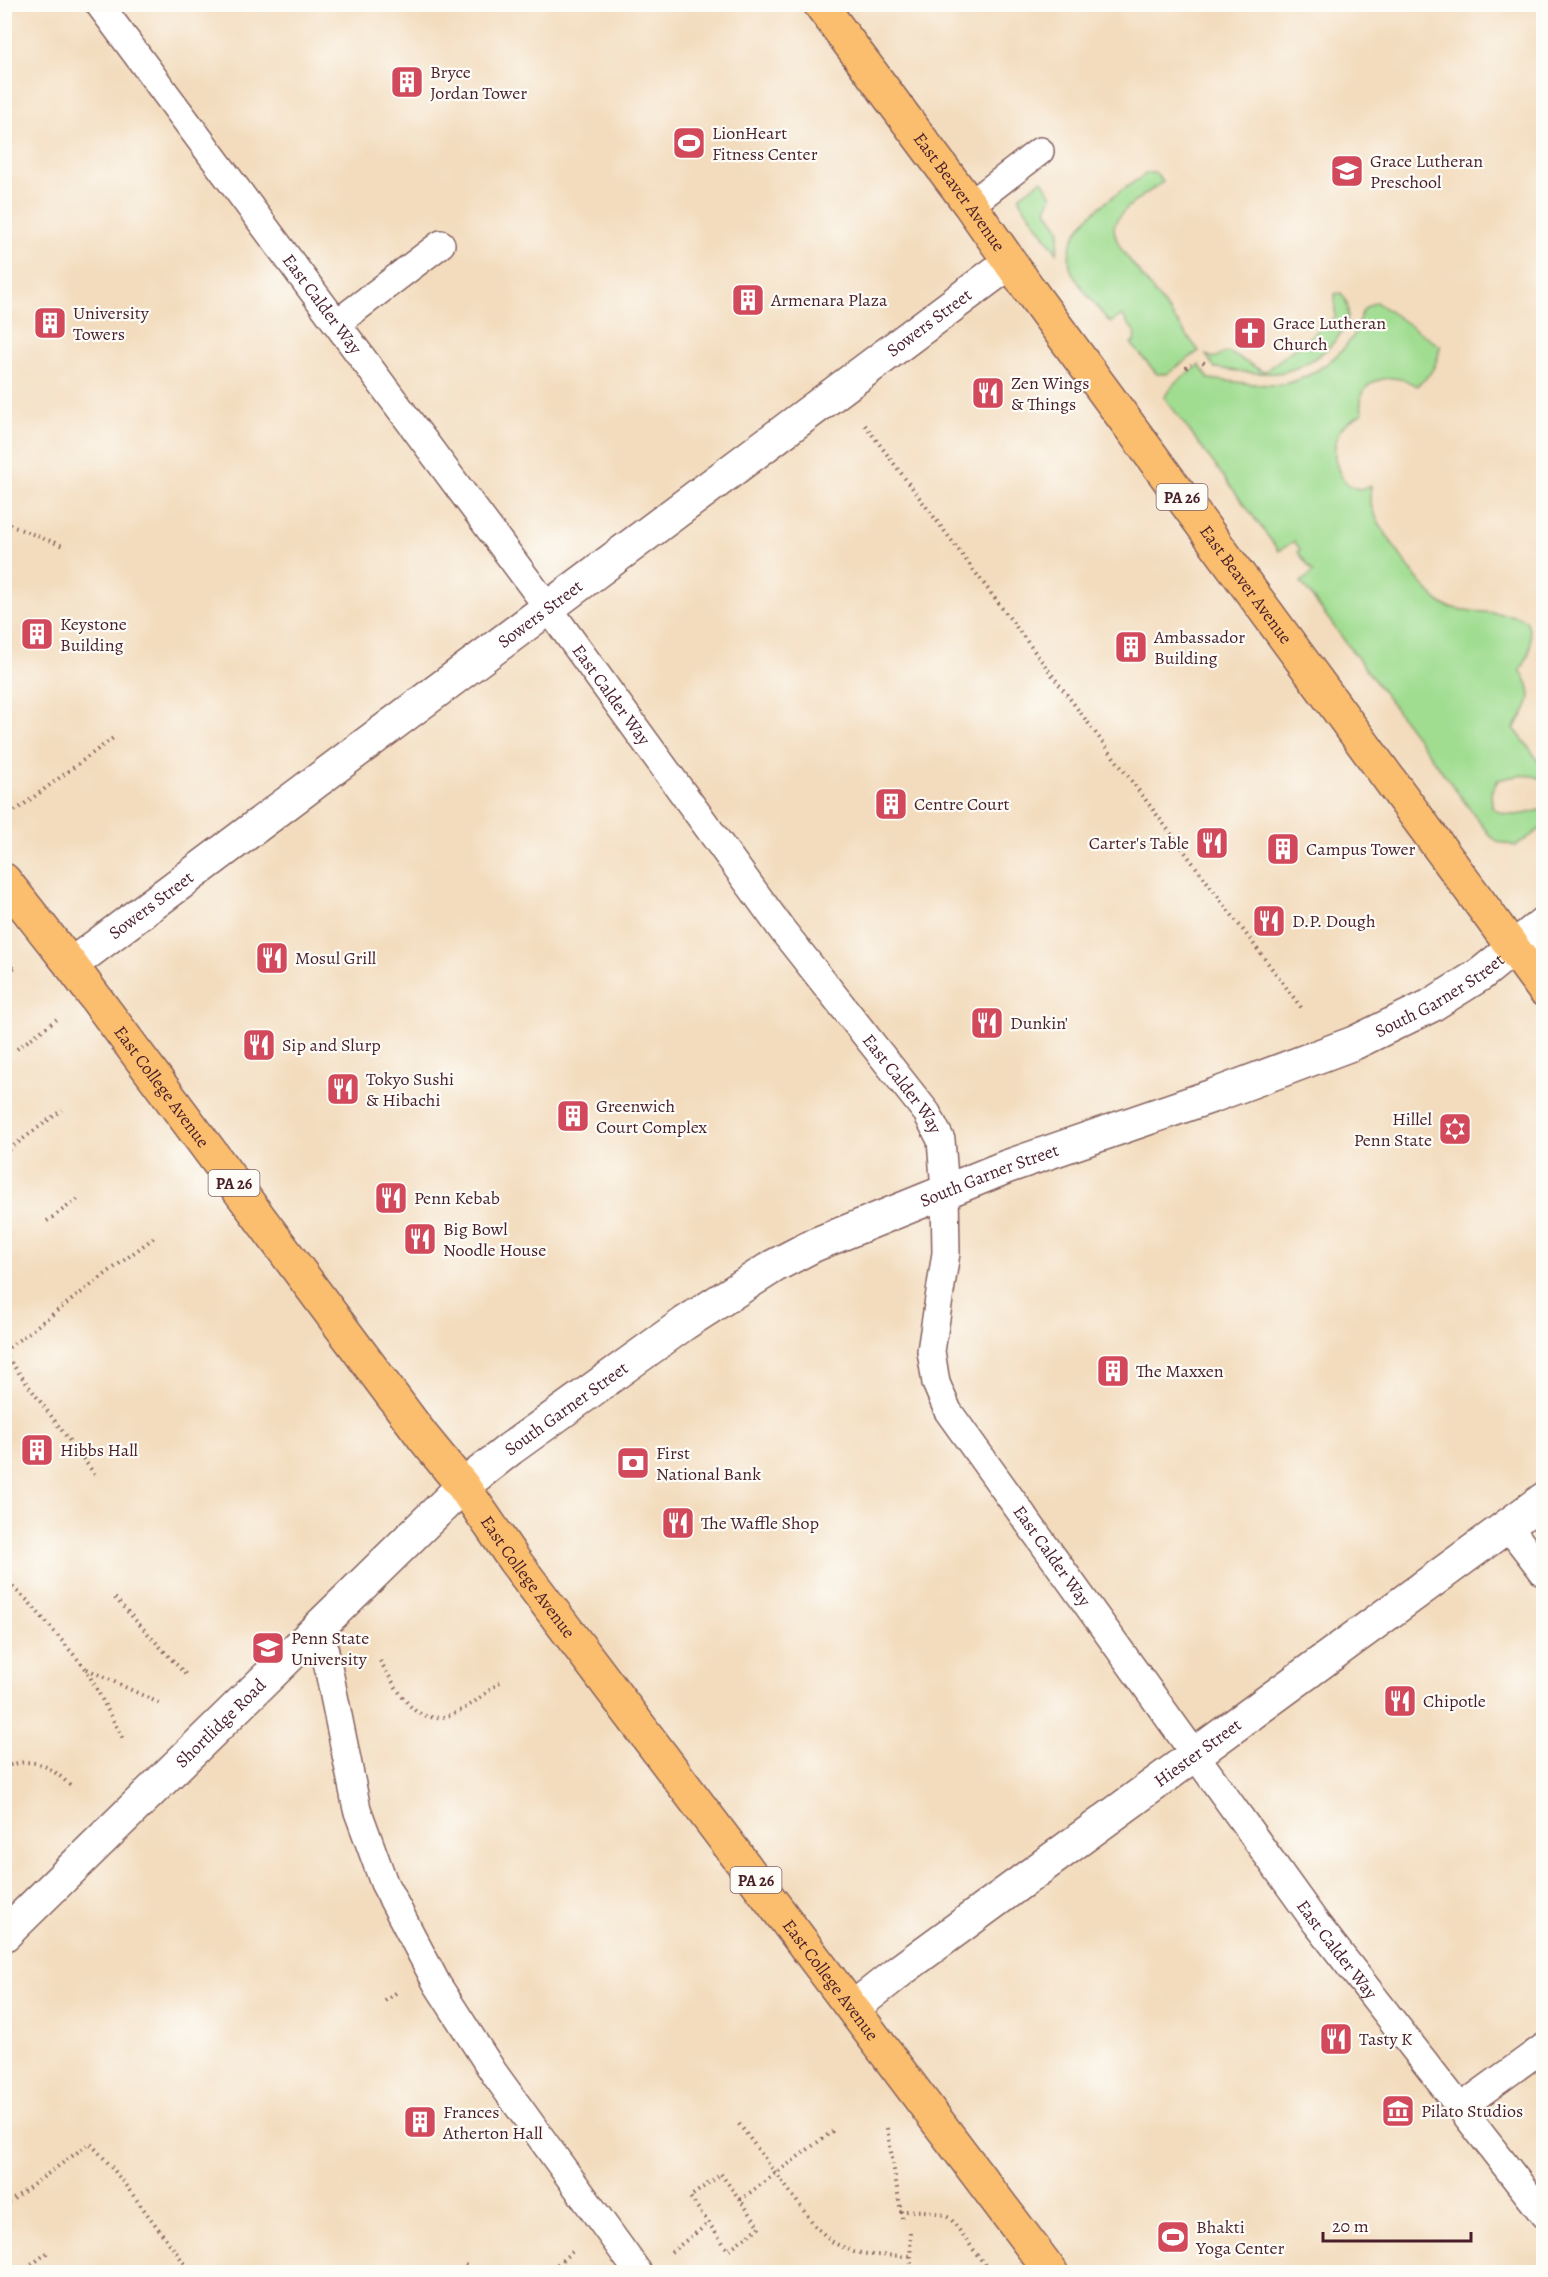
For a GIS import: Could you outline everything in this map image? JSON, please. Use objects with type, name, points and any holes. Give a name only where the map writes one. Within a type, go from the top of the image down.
[{"type":"main road","name":"East Beaver Avenue","points":[[820,4],[1544,990]]},
{"type":"main road","name":"East College Avenue","points":[[4,880],[71,965],[423,1437],[463,1486],[514,1560],[1051,2272]]},
{"type":"street","name":"Sowers Street","points":[[71,965],[1010,262]]},
{"type":"street","name":"South Garner Street","points":[[463,1486],[510,1449],[685,1323],[774,1266],[814,1245],[945,1190],[1091,1136],[1225,1092],[1354,1043],[1430,1005],[1481,974],[1544,922]]},
{"type":"street","name":"Shortlidge Road","points":[[4,1935],[463,1486]]},
{"type":"street","name":"Hiester Street","points":[[853,2008],[901,1970],[1544,1499]]},
{"type":"lane","name":"East Calder Way","points":[[99,4],[549,609],[783,931],[927,1113],[941,1140],[945,1190],[946,1253],[931,1352],[936,1383],[948,1411],[1316,1923],[1544,2215]]},
{"type":"lane","points":[[970,206],[1040,151]]},
{"type":"lane","points":[[337,323],[441,244]]},
{"type":"lane","points":[[1507,1526],[1544,1573]]},
{"type":"lane","points":[[320,1627],[357,1809],[384,1883],[437,1984],[488,2063],[638,2272]]},
{"type":"lane","points":[[1460,2108],[1544,2048]]},
{"type":"path","points":[[1186,368],[1191,364]]},
{"type":"path","points":[[859,417],[1303,1010]]},
{"type":"path","points":[[4,523],[63,546]]},
{"type":"path","points":[[15,811],[113,738]]},
{"type":"path","points":[[4,976],[17,966]]},
{"type":"path","points":[[17,1049],[57,1019]]},
{"type":"path","points":[[4,1154],[62,1110]]},
{"type":"path","points":[[48,1221],[78,1199]]},
{"type":"path","points":[[96,1476],[4,1352],[156,1236]]},
{"type":"path","points":[[4,1579],[29,1602],[86,1669],[123,1739]]},
{"type":"path","points":[[115,1598],[139,1627],[187,1676]]},
{"type":"path","points":[[380,1661],[407,1701],[418,1713],[431,1716],[448,1716],[461,1711],[500,1682]]},
{"type":"path","points":[[86,1669],[159,1703]]},
{"type":"path","points":[[4,1767],[29,1762],[42,1764],[57,1772],[74,1788]]},
{"type":"path","points":[[886,2122],[902,2218]]},
{"type":"path","points":[[739,2124],[816,2227],[834,2243],[854,2252],[910,2256]]},
{"type":"path","points":[[740,2200],[834,2130]]},
{"type":"path","points":[[4,2206],[90,2143],[111,2166],[191,2272]]},
{"type":"path","points":[[721,2174],[740,2200],[760,2227],[728,2250],[690,2197],[721,2174]]},
{"type":"path","points":[[900,2211],[934,2212],[951,2219],[990,2272]]},
{"type":"path","points":[[679,2246],[709,2223]]},
{"type":"path","points":[[910,2232],[911,2272]]},
{"type":"path","points":[[22,2272],[47,2253]]},
{"type":"path","points":[[465,2265],[480,2272]]},
{"type":"green space","points":[[1147,173],[1155,173],[1163,182],[1120,215],[1114,231],[1122,250],[1199,351],[1167,374],[1157,374],[1134,347],[1131,343],[1135,341],[1134,335],[1136,334],[1122,315],[1110,323],[1073,275],[1069,254],[1073,239],[1093,212]]},
{"type":"green space","points":[[1042,180],[1052,196],[1046,209],[1060,229],[1057,253],[1020,201],[1020,196]]},
{"type":"green space","points":[[1341,293],[1348,306],[1347,320],[1341,333],[1318,356],[1303,365],[1276,373],[1253,373],[1215,368],[1206,355],[1214,358],[1228,352],[1264,372],[1335,317],[1335,294]]},
{"type":"green space","points":[[1376,302],[1440,346],[1439,352],[1430,374],[1416,386],[1397,378],[1386,378],[1369,385],[1363,392],[1361,402],[1363,413],[1345,425],[1338,434],[1335,443],[1336,464],[1345,482],[1352,487],[1361,489],[1371,486],[1371,505],[1382,528],[1415,575],[1436,599],[1453,608],[1506,614],[1526,620],[1530,633],[1530,646],[1527,658],[1520,670],[1530,693],[1524,713],[1514,728],[1537,759],[1543,780],[1527,775],[1498,780],[1491,792],[1492,807],[1503,814],[1523,814],[1543,809],[1543,827],[1516,846],[1499,842],[1490,836],[1301,582],[1313,572],[1298,552],[1300,549],[1294,541],[1279,551],[1164,397],[1175,383],[1199,365],[1209,379],[1250,384],[1285,384],[1307,376],[1328,363],[1345,347],[1355,332],[1362,313],[1369,305]]},
{"type":"place","name":"Bryce Jordan Tower","points":[[407,82]]},
{"type":"place","name":"LionHeart Fitness Center","points":[[689,143]]},
{"type":"place","name":"Grace Lutheran Preschool","points":[[1347,171]]},
{"type":"place","name":"Armenara Plaza","points":[[748,300]]},
{"type":"place","name":"University Towers","points":[[50,323]]},
{"type":"place","name":"Grace Lutheran Church","points":[[1250,333]]},
{"type":"place","name":"Zen Wings & Things","points":[[988,393]]},
{"type":"place","name":"Keystone Building","points":[[37,634]]},
{"type":"place","name":"Ambassador Building","points":[[1131,647]]},
{"type":"place","name":"Centre Court","points":[[891,804]]},
{"type":"place","name":"Carter's Table","points":[[1212,843]]},
{"type":"place","name":"Campus Tower","points":[[1283,849]]},
{"type":"place","name":"D.P. Dough","points":[[1269,921]]},
{"type":"place","name":"Mosul Grill","points":[[272,958]]},
{"type":"place","name":"Dunkin'","points":[[987,1023]]},
{"type":"place","name":"Sip and Slurp","points":[[259,1045]]},
{"type":"place","name":"Tokyo Sushi & Hibachi","points":[[343,1089]]},
{"type":"place","name":"Greenwich Court Complex","points":[[573,1116]]},
{"type":"place","name":"Hillel Penn State","points":[[1455,1129]]},
{"type":"place","name":"Penn Kebab","points":[[391,1198]]},
{"type":"place","name":"Big Bowl Noodle House","points":[[420,1239]]},
{"type":"place","name":"The Maxxen","points":[[1113,1371]]},
{"type":"place","name":"Hibbs Hall","points":[[37,1450]]},
{"type":"place","name":"First National Bank","points":[[633,1463]]},
{"type":"place","name":"The Waffle Shop","points":[[678,1523]]},
{"type":"place","name":"Penn State University","points":[[268,1648]]},
{"type":"place","name":"Chipotle","points":[[1400,1701]]},
{"type":"place","name":"Tasty K","points":[[1336,2039]]},
{"type":"place","name":"Pilato Studios","points":[[1398,2111]]},
{"type":"place","name":"Frances Atherton Hall","points":[[420,2122]]},
{"type":"place","name":"Bhakti Yoga Center","points":[[1173,2237]]}]
